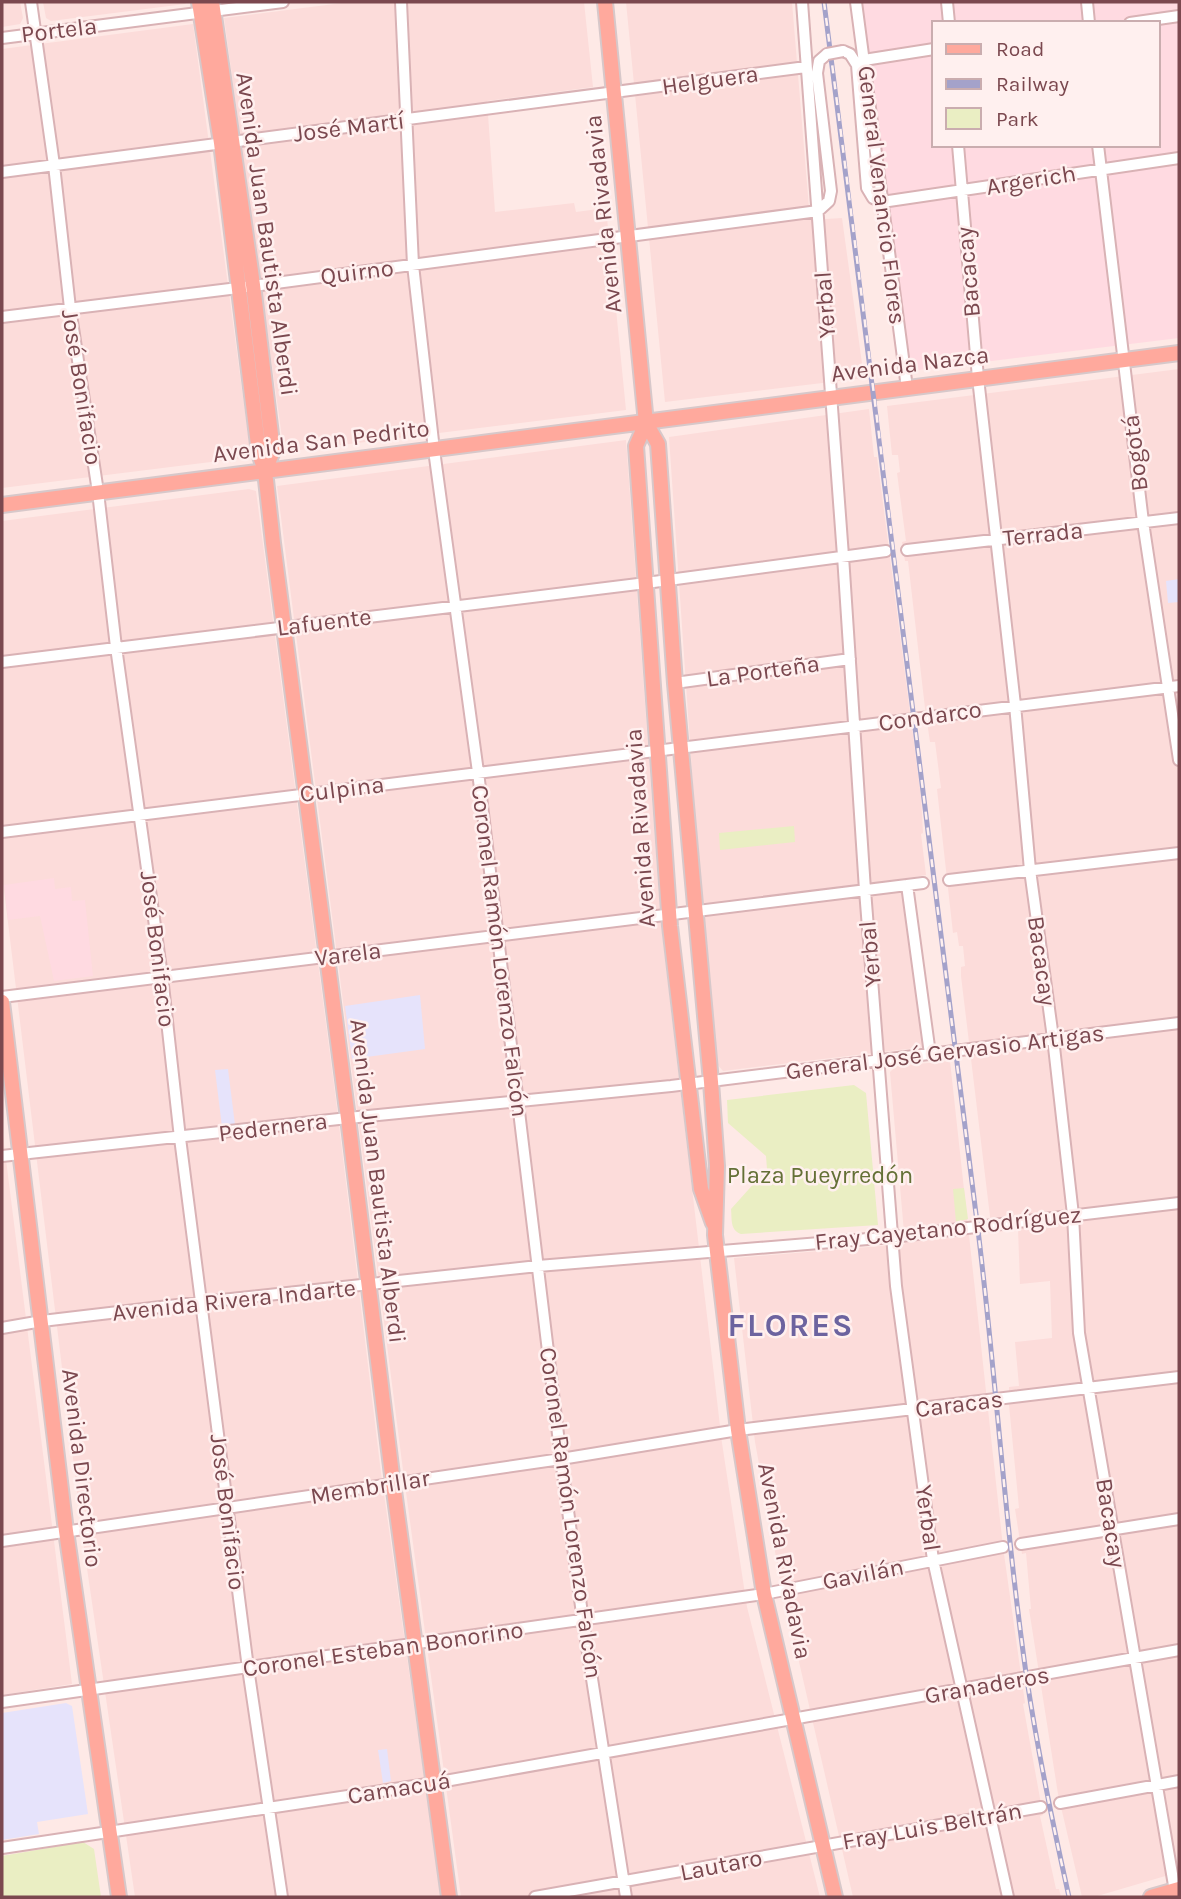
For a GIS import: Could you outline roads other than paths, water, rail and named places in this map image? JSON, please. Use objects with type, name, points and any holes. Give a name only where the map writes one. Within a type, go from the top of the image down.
[{"type":"main road","name":"Avenida Rivadavia","points":[[605,2],[646,423],[658,444],[675,682],[711,1082],[717,1166],[715,1229],[738,1430],[764,1594],[835,1897]]},
{"type":"main road","name":"Avenida Juan Bautista Alberdi","points":[[206,7],[253,285],[273,451],[265,471]]},
{"type":"main road","name":"Avenida Juan Bautista Alberdi","points":[[227,142],[238,288],[260,453],[265,471],[393,1483],[449,1897]]},
{"type":"main road","name":"Avenida Nazca","points":[[646,423],[1179,353]]},
{"type":"main road","name":"Avenida Rivadavia","points":[[646,423],[636,446],[670,915],[701,1189],[715,1229]]},
{"type":"main road","name":"Avenida San Pedrito","points":[[2,505],[646,423]]},
{"type":"main road","name":"Avenida Directorio","points":[[2,1000],[66,1531],[119,1897]]},
{"type":"main road","points":[[1151,1897],[1176,1892]]},
{"type":"street","name":"José Bonifacio","points":[[32,2],[70,308],[98,492],[116,647],[162,976],[180,1138],[248,1668],[282,1897]]},
{"type":"street","name":"Portela","points":[[2,38],[206,7],[283,2]]},
{"type":"street","name":"Coronel Ramón Lorenzo Falcón","points":[[401,2],[413,264],[435,450],[478,772],[583,1621],[626,1897]]},
{"type":"street","name":"Yerbal","points":[[802,2],[892,1237],[933,1560],[1009,1897]]},
{"type":"street","name":"General Venancio Flores","points":[[856,2],[907,388]]},
{"type":"street","points":[[947,2],[949,21]]},
{"type":"street","points":[[1087,2],[1089,21]]},
{"type":"street","points":[[1144,21],[1179,16]]},
{"type":"street","points":[[864,60],[932,49]]},
{"type":"street","points":[[629,236],[818,211],[829,201],[831,191],[817,73],[819,61],[827,54],[843,51],[850,54],[856,65],[867,188],[873,198],[882,202]]},
{"type":"street","name":"Helguera","points":[[614,93],[806,67]]},
{"type":"street","name":"José Martí","points":[[2,172],[614,93]]},
{"type":"street","name":"Bacacay","points":[[958,147],[978,378],[1015,705],[1030,870],[1073,1215],[1079,1333],[1155,1785],[1176,1892]]},
{"type":"street","name":"Bogotá","points":[[1098,147],[1143,522],[1174,687],[1179,760]]},
{"type":"street","name":"Argerich","points":[[882,202],[1179,158]]},
{"type":"street","name":"Quirno","points":[[2,317],[629,236]]},
{"type":"street","name":"Terrada","points":[[907,550],[1179,518]]},
{"type":"street","points":[[668,580],[886,551]]},
{"type":"street","name":"Lafuente","points":[[2,662],[668,580]]},
{"type":"street","name":"La Porteña","points":[[675,682],[850,659]]},
{"type":"street","name":"Condarco","points":[[681,746],[1174,687]]},
{"type":"street","name":"Culpina","points":[[2,832],[681,746]]},
{"type":"street","points":[[949,880],[1179,853]]},
{"type":"street","name":"Varela","points":[[2,1000],[162,976],[695,913],[923,883]]},
{"type":"street","points":[[907,885],[930,1054]]},
{"type":"street","name":"General José Gervasio Artigas","points":[[711,1082],[1179,1023]]},
{"type":"street","name":"Pedernera","points":[[2,1156],[711,1082]]},
{"type":"street","name":"Fray Cayetano Rodríguez","points":[[717,1250],[892,1237],[1179,1203]]},
{"type":"street","name":"Avenida Rivera Indarte","points":[[2,1328],[203,1302],[717,1250]]},
{"type":"street","name":"Caracas","points":[[738,1430],[1179,1377]]},
{"type":"street","name":"Membrillar","points":[[2,1541],[562,1459],[738,1430]]},
{"type":"street","points":[[1021,1544],[1179,1518]]},
{"type":"street","name":"Gavilán","points":[[764,1594],[1003,1547]]},
{"type":"street","name":"Coronel Esteban Bonorino","points":[[2,1702],[764,1594]]},
{"type":"street","name":"Granaderos","points":[[794,1719],[1179,1650]]},
{"type":"street","name":"Camacuá","points":[[2,1848],[434,1783],[794,1719]]},
{"type":"street","points":[[1060,1802],[1179,1781]]},
{"type":"street","name":"Fray Luis Beltrán","points":[[823,1845],[1041,1807]]},
{"type":"street","name":"Lautaro","points":[[535,1897],[823,1845]]},
{"type":"railway","points":[[824,2],[977,1222],[1019,1623],[1036,1735],[1069,1897]]},
{"type":"district","name":"FLORES","points":[[791,1325]]},
{"type":"park label","name":"Plaza Pueyrredón","points":[[820,1175]]}]
